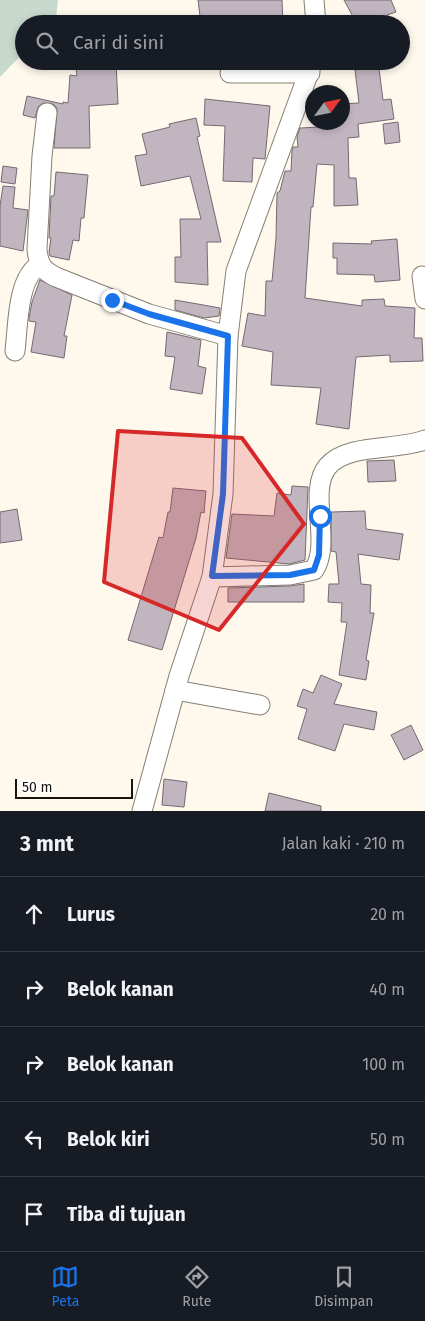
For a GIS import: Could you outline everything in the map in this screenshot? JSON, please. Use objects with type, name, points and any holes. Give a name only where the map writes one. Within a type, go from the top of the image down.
[{"type":"street","points":[[314,0],[315,15]]},
{"type":"street","points":[[230,73],[271,70]]},
{"type":"street","points":[[142,811],[175,690],[212,576],[223,494],[228,336],[236,271],[311,70]]},
{"type":"street","points":[[48,113],[42,156],[36,249],[40,265],[56,278],[149,314],[228,336]]},
{"type":"street","points":[[15,351],[26,281],[31,270],[40,265]]},
{"type":"street","points":[[422,276],[425,299]]},
{"type":"street","points":[[212,576],[290,575],[314,570],[319,555],[320,480],[329,464],[345,453],[399,447],[425,440]]},
{"type":"street","points":[[175,690],[260,705]]},
{"type":"highlighted area","points":[[118,431],[242,438],[304,524],[219,630],[104,582]]},
{"type":"green space","points":[[0,0],[58,0],[56,15],[15,15],[15,61],[0,77]]},
{"type":"building","points":[[198,0],[282,0],[283,15],[200,15]]},
{"type":"building","points":[[344,0],[391,0],[396,12],[387,15],[352,15]]},
{"type":"building","points":[[76,70],[116,70],[118,104],[89,106],[90,148],[54,148],[57,108],[53,104],[43,103],[38,107],[35,118],[23,115],[27,96],[63,104],[63,102],[68,103],[70,75],[77,76]]},
{"type":"building","points":[[355,70],[379,70],[383,100],[391,99],[394,119],[358,124],[359,137],[348,138],[349,178],[356,178],[358,205],[334,206],[334,165],[317,164],[313,207],[311,207],[305,298],[362,306],[362,300],[384,299],[385,306],[415,308],[414,338],[422,338],[423,361],[390,362],[390,355],[356,357],[349,429],[316,424],[321,388],[271,385],[273,352],[242,346],[248,313],[265,316],[266,281],[272,281],[276,238],[277,193],[280,191],[285,171],[291,171],[292,150],[293,147],[298,147],[297,137],[300,128],[305,128],[305,130],[350,130],[350,104],[359,103]]},
{"type":"building","points":[[205,99],[270,106],[265,159],[253,158],[252,182],[223,181],[225,126],[204,125]]},
{"type":"building","points":[[196,118],[200,136],[197,137],[221,242],[207,242],[208,285],[175,282],[175,257],[181,257],[180,219],[201,219],[190,176],[141,186],[135,156],[147,154],[142,134],[170,127],[169,124]]},
{"type":"building","points":[[398,122],[400,142],[385,144],[383,124]]},
{"type":"building","points":[[3,166],[17,168],[15,184],[1,182]]},
{"type":"building","points":[[56,172],[88,175],[84,218],[81,218],[79,241],[73,240],[69,260],[50,256],[49,252],[51,196],[54,196]]},
{"type":"building","points":[[3,186],[15,187],[13,208],[28,210],[23,251],[0,246],[0,206]]},
{"type":"building","points":[[397,239],[400,280],[375,282],[374,275],[337,274],[337,258],[333,258],[333,243],[372,244],[371,241]]},
{"type":"building","points":[[40,280],[72,295],[64,336],[67,336],[64,358],[31,352],[36,322],[29,321],[29,318],[32,302]]},
{"type":"building","points":[[175,300],[220,308],[219,316],[204,318],[175,310]]},
{"type":"building","points":[[167,332],[201,340],[198,366],[206,368],[202,394],[170,389],[175,357],[165,356]]},
{"type":"building","points":[[394,460],[396,481],[368,482],[367,461]]},
{"type":"building","points":[[292,486],[308,487],[305,560],[289,564],[226,558],[232,514],[274,516],[277,493],[291,495]]},
{"type":"building","points":[[173,488],[206,491],[204,513],[201,512],[196,538],[162,650],[128,640],[159,537],[163,538],[168,512],[170,512]]},
{"type":"building","points":[[17,509],[22,540],[0,543],[0,512]]},
{"type":"building","points":[[365,511],[366,529],[403,534],[399,560],[358,554],[361,584],[371,585],[370,613],[374,613],[366,660],[369,661],[366,680],[339,675],[347,622],[341,622],[342,603],[328,602],[329,584],[339,584],[336,552],[331,551],[331,512]]},
{"type":"building","points":[[304,584],[304,602],[228,602],[228,588]]},
{"type":"building","points":[[321,675],[342,684],[334,704],[377,712],[374,730],[344,724],[335,751],[298,739],[307,709],[297,706],[303,689],[313,693]]},
{"type":"building","points":[[411,725],[423,750],[404,760],[391,735]]},
{"type":"building","points":[[164,779],[187,782],[184,807],[162,805]]},
{"type":"building","points":[[269,793],[321,806],[321,811],[265,811]]},
{"type":"route","points":[[112,300],[203,331],[228,336],[223,494],[212,576],[290,575],[314,570],[317,566],[319,555],[320,516]]}]
